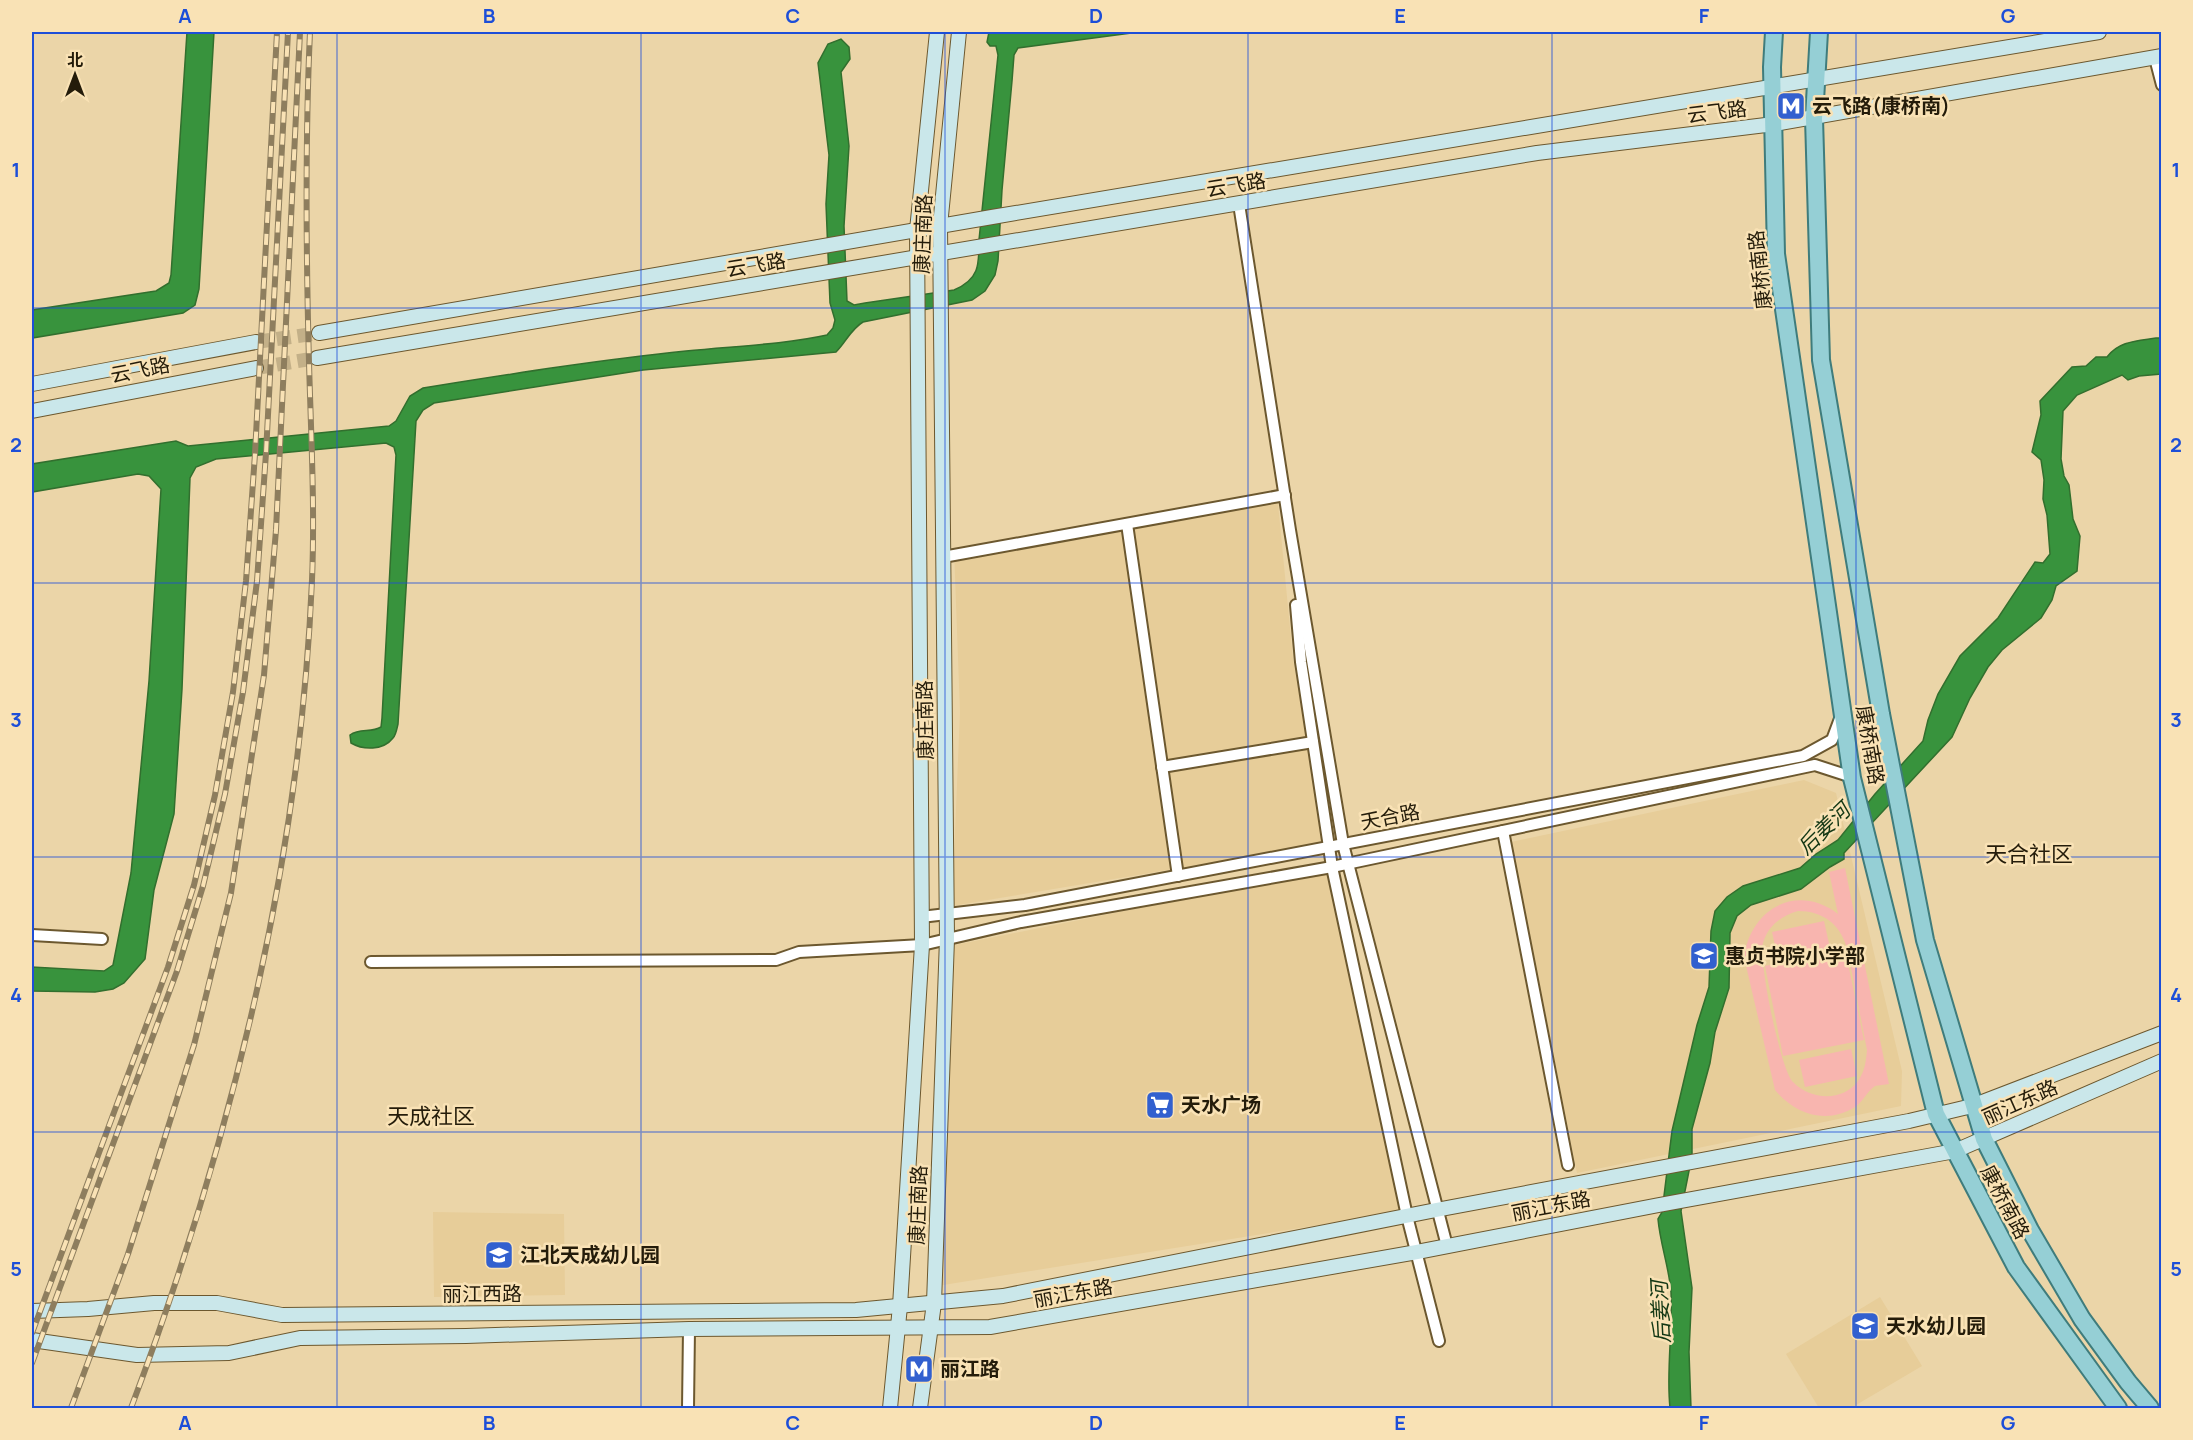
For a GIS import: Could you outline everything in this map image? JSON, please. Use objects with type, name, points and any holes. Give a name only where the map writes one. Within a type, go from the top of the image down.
[{"type":"main road","name":"康庄南路","points":[[890,1408],[900,1306],[922,945],[917,230],[938,32]]},
{"type":"main road","name":"康庄南路","points":[[920,1408],[934,1303],[947,939],[940,226],[959,32]]},
{"type":"main road","name":"康桥南路","points":[[1774,32],[1772,86],[1776,254],[1852,778],[1936,1114],[2016,1267],[2118,1408]]},
{"type":"main road","name":"康桥南路","points":[[1819,32],[1814,118],[1821,360],[1886,739],[1925,940],[1972,1106],[1984,1140],[2030,1230],[2082,1319],[2150,1408]]},
{"type":"main road","name":"云飞路","points":[[319,333],[855,240],[2099,32]]},
{"type":"main road","name":"云飞路","points":[[317,358],[1537,153],[1814,118],[2158,57]]},
{"type":"main road","name":"云飞路","points":[[32,384],[256,342]]},
{"type":"main road","name":"云飞路","points":[[32,411],[256,368]]},
{"type":"main road","name":"丽江东路","points":[[934,1303],[1003,1296],[1936,1114],[1972,1106],[2162,1033]]},
{"type":"main road","name":"丽江东路","points":[[931,1327],[990,1327],[1417,1252],[1720,1193],[1955,1151],[2162,1061]]},
{"type":"main road","name":"丽江西路","points":[[32,1311],[154,1304],[217,1304],[282,1315],[856,1310],[934,1303]]},
{"type":"main road","name":"丽江西路","points":[[32,1340],[149,1355],[229,1353],[300,1338],[466,1336],[689,1329],[931,1327]]},
{"type":"street","points":[[2158,57],[2162,85]]},
{"type":"street","points":[[1239,204],[1290,530],[1343,844],[1447,1246]]},
{"type":"street","points":[[944,557],[1285,495]]},
{"type":"street","points":[[1127,524],[1178,876]]},
{"type":"street","points":[[1290,530],[1301,662],[1332,867],[1407,1216],[1439,1341]]},
{"type":"street","name":"天合路","points":[[921,917],[1025,905],[1803,756],[1832,740],[1842,712]]},
{"type":"street","points":[[1162,767],[1313,742]]},
{"type":"street","name":"天合路","points":[[371,962],[777,960],[799,952],[922,945],[1021,922],[1332,867],[1815,765],[1852,778]]},
{"type":"street","points":[[1503,831],[1568,1165]]},
{"type":"street","points":[[32,935],[102,939]]},
{"type":"street","points":[[688,1408],[689,1329]]},
{"type":"shaded area","points":[[187,32],[214,32],[199,289],[195,305],[183,313],[32,338],[32,310],[156,291],[169,283]]},
{"type":"shaded area","points":[[989,32],[1139,32],[1018,48],[1014,55],[998,261],[995,275],[985,291],[972,300],[863,322],[855,328],[836,352],[643,370],[434,403],[423,410],[416,421],[398,724],[394,737],[384,745],[373,748],[361,747],[351,743],[350,735],[381,727],[396,455],[394,447],[386,443],[216,459],[196,467],[190,478],[182,689],[174,814],[154,890],[145,959],[124,983],[113,989],[95,992],[32,991],[32,967],[104,971],[113,965],[131,873],[149,681],[161,489],[149,476],[138,474],[32,492],[32,464],[176,441],[188,446],[389,426],[396,421],[410,396],[423,388],[620,359],[775,343],[827,335],[833,328],[835,320],[830,303],[826,204],[829,155],[818,63],[828,44],[841,39],[849,47],[850,59],[841,72],[849,146],[844,226],[847,301],[854,305],[954,290],[963,286],[973,276],[979,256],[998,55],[996,46],[990,46],[987,42]]},
{"type":"shaded area","points":[[2161,338],[2161,374],[2139,376],[2128,380],[2122,375],[2077,395],[2063,411],[2061,459],[2064,476],[2069,485],[2073,519],[2080,536],[2077,571],[2056,586],[2052,600],[2041,618],[2002,650],[1988,667],[1970,698],[1952,737],[1844,853],[1844,859],[1801,889],[1751,905],[1737,916],[1730,933],[1729,988],[1715,1032],[1710,1063],[1692,1129],[1692,1156],[1681,1211],[1692,1288],[1689,1352],[1691,1408],[1670,1408],[1671,1292],[1658,1219],[1662,1212],[1672,1131],[1697,1025],[1709,987],[1711,931],[1715,911],[1727,897],[1743,886],[1800,868],[1838,840],[1875,794],[1923,741],[1938,694],[1960,656],[1998,618],[2035,562],[2043,563],[2050,554],[2041,460],[2032,452],[2041,415],[2040,401],[2072,367],[2086,366],[2096,357],[2107,357],[2123,345]]},
{"type":"shaded area","points":[[1277,493],[1293,659],[1324,844],[952,906],[960,712],[954,549]]},
{"type":"shaded area","name":"惠贞书院小学部","points":[[1804,780],[1836,793],[1902,1071],[1901,1106],[1577,1173],[1511,842]]},
{"type":"shaded area","points":[[1845,868],[1889,1084],[1875,1086],[1855,1107],[1833,1115],[1822,1116],[1801,1111],[1775,1090],[1744,957],[1748,940],[1756,925],[1778,906],[1792,901],[1807,901],[1822,905],[1838,914],[1829,872]],"holes":[[[1798,911],[1823,916],[1835,926],[1844,940],[1867,1050],[1864,1070],[1858,1081],[1844,1093],[1835,1095],[1817,1095],[1800,1088],[1793,1082],[1788,1074],[1777,1038],[1767,992],[1762,953],[1765,937],[1772,927],[1786,916]]]},
{"type":"shaded area","points":[[1328,870],[1400,1212],[937,1286],[950,946]]},
{"type":"shaded area","points":[[1824,921],[1830,948],[1778,959],[1772,932]]},
{"type":"shaded area","points":[[1845,949],[1864,1040],[1783,1056],[1765,966]]},
{"type":"shaded area","points":[[1851,1049],[1857,1076],[1805,1087],[1799,1060]]},
{"type":"shaded area","name":"江北天成幼儿园","points":[[433,1212],[564,1214],[565,1295],[434,1297]]},
{"type":"shaded area","name":"天水幼儿园","points":[[1880,1297],[1922,1366],[1851,1408],[1819,1408],[1786,1354]]},
{"type":"tunnel","points":[[256,342],[319,333]]},
{"type":"tunnel","points":[[256,368],[317,358]]},
{"type":"railway","points":[[32,1333],[168,967],[194,885],[215,795],[233,692],[246,581],[255,454],[277,32]]},
{"type":"railway","points":[[32,1363],[177,971],[203,886],[225,794],[243,692],[257,581],[288,32]]},
{"type":"railway","points":[[71,1408],[128,1254],[194,1045],[231,893],[264,675],[276,530],[300,32]]},
{"type":"railway","points":[[131,1408],[200,1207],[229,1104],[255,1001],[276,897],[293,792],[305,686],[313,553],[307,238],[307,114],[310,32]]},
{"type":"place","name":"云飞路(康桥南)","points":[[1791,106]]},
{"type":"place","name":"惠贞书院小学部","points":[[1704,956]]},
{"type":"place","name":"天水广场","points":[[1160,1105]]},
{"type":"place","name":"江北天成幼儿园","points":[[499,1255]]},
{"type":"place","name":"天水幼儿园","points":[[1865,1326]]},
{"type":"place","name":"丽江路","points":[[919,1369]]},
{"type":"district","name":"天合社区","points":[[2029,854]]},
{"type":"district","name":"天成社区","points":[[431,1116]]},
{"type":"water label","name":"后姜河","points":[[1824,829]]},
{"type":"water label","name":"后姜河","points":[[1661,1312]]}]
